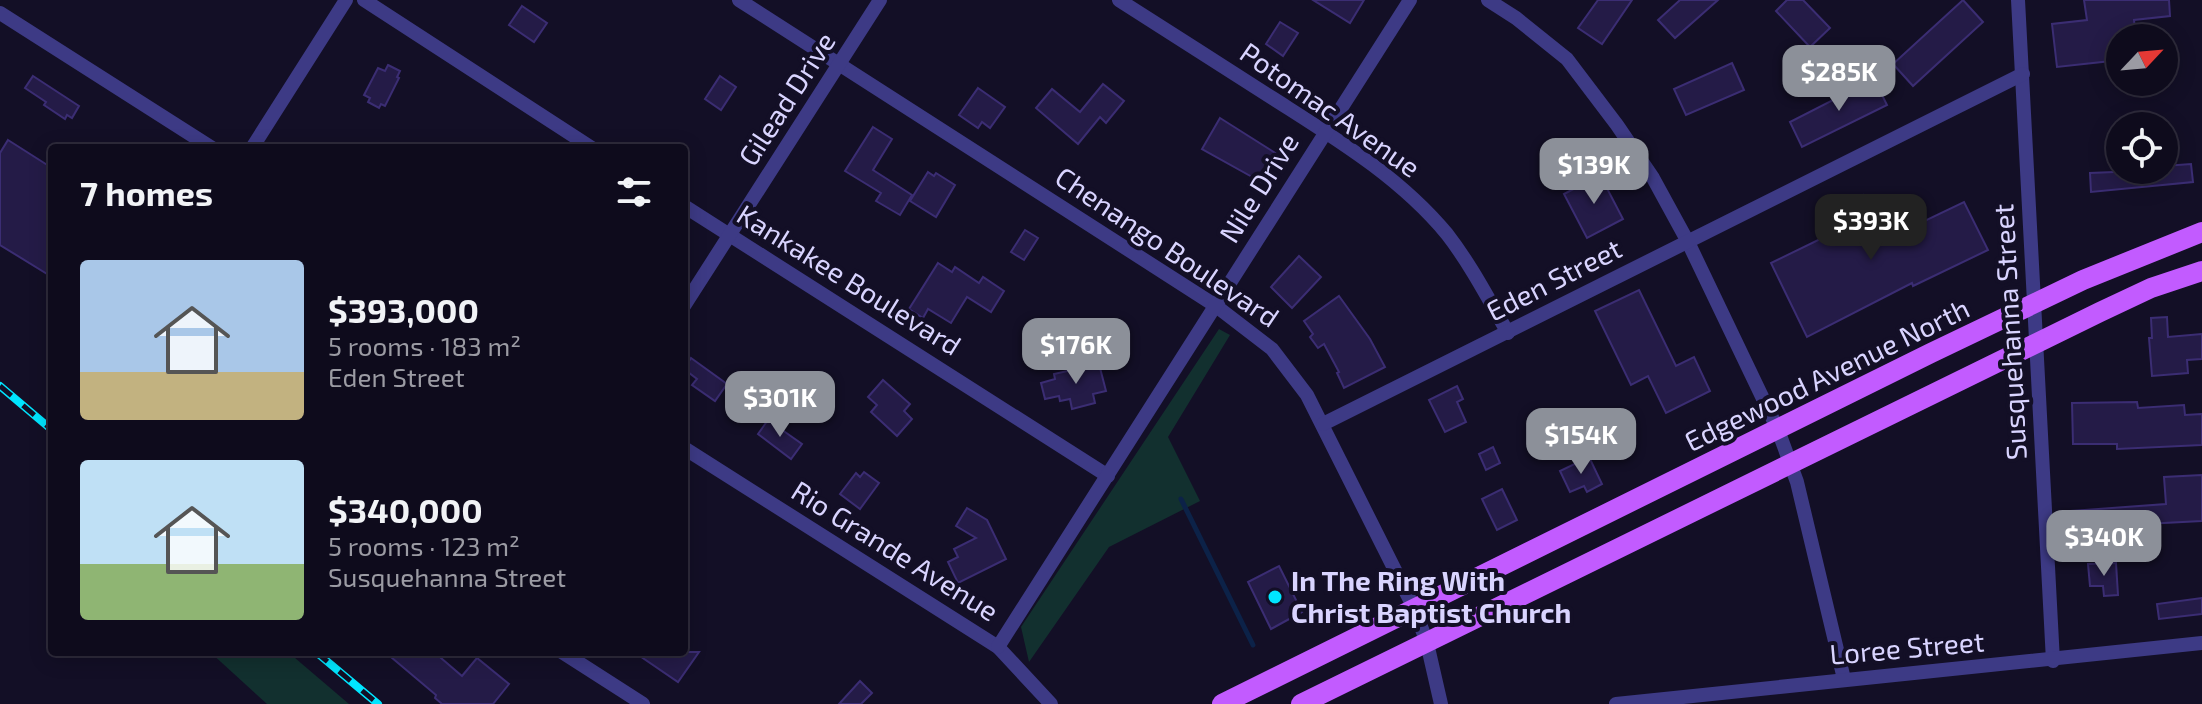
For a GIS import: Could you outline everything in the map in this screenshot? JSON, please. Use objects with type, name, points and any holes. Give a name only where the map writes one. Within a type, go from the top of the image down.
[{"type":"main road","name":"Edgewood Avenue North","points":[[1232,702],[2034,304],[2138,256],[2202,232]]},
{"type":"main road","points":[[1301,704],[2151,288],[2202,271]]},
{"type":"street","points":[[255,144],[346,0]]},
{"type":"street","points":[[364,0],[586,144]]},
{"type":"street","name":"Chenango Boulevard","points":[[739,0],[1216,306],[1272,349],[1307,395],[1323,424],[1415,610],[1427,643],[1441,704]]},
{"type":"street","name":"Gilead Drive","points":[[688,300],[880,0]]},
{"type":"street","name":"Potomac Avenue","points":[[1119,0],[1325,132],[1368,161],[1404,191],[1446,234],[1474,273],[1508,333]]},
{"type":"street","name":"Nile Drive","points":[[998,647],[1410,0]]},
{"type":"street","points":[[1488,0],[1567,59],[1653,178],[1688,242],[1778,430],[1797,482],[1844,679]]},
{"type":"street","name":"Susquehanna Street","points":[[2018,0],[2053,661]]},
{"type":"street","points":[[0,13],[206,144]]},
{"type":"street","name":"Eden Street","points":[[1323,424],[2023,74]]},
{"type":"street","name":"Kankakee Boulevard","points":[[688,208],[1108,476]]},
{"type":"street","name":"Rio Grande Avenue","points":[[688,451],[998,647],[1051,704]]},
{"type":"street","name":"Loree Street","points":[[1616,704],[1844,679],[2053,661],[2202,643]]},
{"type":"street","points":[[568,656],[643,704]]},
{"type":"green space","points":[[1219,329],[1230,335],[1168,437],[1200,501],[1109,547],[1029,662],[1021,627]]},
{"type":"green space","points":[[214,656],[293,656],[349,704],[267,704]]},
{"type":"building","points":[[1313,0],[1364,0],[1350,23]]},
{"type":"building","points":[[1598,0],[1632,0],[1602,44],[1578,28]]},
{"type":"building","points":[[1680,0],[1718,0],[1675,38],[1658,20]]},
{"type":"building","points":[[1787,0],[1803,0],[1830,28],[1810,47],[1776,11]]},
{"type":"building","points":[[1963,0],[1983,22],[1913,86],[1893,64]]},
{"type":"building","points":[[2084,0],[2169,0],[2170,16],[2134,20],[2134,24],[2106,24],[2106,62],[2057,67],[2052,24],[2087,20]]},
{"type":"building","points":[[522,6],[547,23],[534,42],[509,25]]},
{"type":"building","points":[[1280,22],[1298,33],[1283,56],[1266,44]]},
{"type":"building","points":[[1732,63],[1744,90],[1686,115],[1674,89]]},
{"type":"building","points":[[388,65],[400,71],[399,78],[385,106],[381,104],[379,108],[368,102],[370,98],[364,95],[378,68],[385,71]]},
{"type":"building","points":[[33,76],[79,106],[72,118],[67,115],[65,119],[25,88]]},
{"type":"building","points":[[720,76],[736,87],[721,110],[705,99]]},
{"type":"building","points":[[1874,79],[1887,105],[1802,147],[1790,122]]},
{"type":"building","points":[[1103,84],[1124,101],[1106,123],[1100,117],[1078,144],[1036,108],[1052,89],[1080,112]]},
{"type":"building","points":[[978,88],[1005,107],[990,128],[982,122],[978,128],[959,115]]},
{"type":"building","points":[[1220,118],[1280,156],[1263,183],[1202,149]]},
{"type":"building","points":[[873,127],[892,139],[873,170],[912,195],[900,215],[876,201],[881,193],[845,171]]},
{"type":"building","points":[[8,140],[48,165],[48,275],[0,245],[0,153]]},
{"type":"building","points":[[2191,164],[2193,182],[2178,183],[2178,165]]},
{"type":"building","points":[[928,172],[934,176],[936,173],[955,185],[936,217],[910,201]]},
{"type":"building","points":[[2106,172],[2106,184],[2173,184],[2091,192],[2090,173]]},
{"type":"building","points":[[1600,175],[1623,219],[1587,238],[1564,194]]},
{"type":"building","points":[[1863,195],[1885,240],[1964,202],[1988,250],[1913,286],[1912,283],[1807,337],[1771,263],[1843,228],[1834,209]]},
{"type":"building","points":[[1025,230],[1038,238],[1024,260],[1011,252]]},
{"type":"building","points":[[1299,256],[1321,277],[1292,308],[1271,287]]},
{"type":"building","points":[[938,263],[952,272],[955,267],[979,283],[983,277],[1004,291],[991,312],[967,297],[951,323],[928,309],[923,318],[909,309]]},
{"type":"building","points":[[1639,290],[1676,366],[1694,357],[1710,391],[1666,413],[1648,376],[1631,385],[1595,311]]},
{"type":"building","points":[[1339,296],[1370,339],[1385,367],[1344,388],[1324,344],[1318,348],[1304,321]]},
{"type":"building","points":[[2167,317],[2168,337],[2202,334],[2202,359],[2187,360],[2188,373],[2152,376],[2151,318]]},
{"type":"building","points":[[1063,325],[1082,338],[1070,358],[1050,346]]},
{"type":"building","points":[[691,358],[727,384],[715,401],[692,385],[697,379],[688,372]]},
{"type":"building","points":[[1099,364],[1106,391],[1093,394],[1095,403],[1072,409],[1070,399],[1060,401],[1059,396],[1045,399],[1041,383],[1055,379],[1054,374]]},
{"type":"building","points":[[883,380],[910,404],[904,411],[912,419],[897,436],[871,412],[877,405],[868,397]]},
{"type":"building","points":[[1457,386],[1463,399],[1457,402],[1466,422],[1445,432],[1429,400]]},
{"type":"building","points":[[2137,402],[2138,408],[2184,405],[2185,415],[2202,414],[2202,445],[2117,449],[2117,444],[2073,444],[2072,403]]},
{"type":"building","points":[[768,420],[802,444],[791,459],[758,434]]},
{"type":"building","points":[[1493,447],[1500,463],[1486,470],[1479,454]]},
{"type":"building","points":[[1589,457],[1602,484],[1587,492],[1584,486],[1570,492],[1560,471]]},
{"type":"building","points":[[864,472],[879,483],[860,509],[840,494],[856,473],[860,477]]},
{"type":"building","points":[[2202,475],[2202,521],[2145,524],[2147,541],[2115,543],[2115,534],[2073,536],[2071,511],[2166,504],[2164,477]]},
{"type":"building","points":[[1502,489],[1517,520],[1497,530],[1482,499]]},
{"type":"building","points":[[967,508],[987,520],[1006,559],[958,583],[948,562],[958,557],[954,549],[976,538],[956,526]]},
{"type":"building","points":[[2116,563],[2118,595],[2104,596],[2103,586],[2090,586],[2088,564]]},
{"type":"building","name":"In The Ring With Christ Baptist Church","points":[[1279,566],[1302,612],[1271,629],[1248,582]]},
{"type":"building","points":[[2202,598],[2202,614],[2159,619],[2157,604]]},
{"type":"building","points":[[688,652],[699,652],[678,682],[640,656],[688,656]]},
{"type":"building","points":[[390,656],[439,656],[462,676],[477,658],[509,684],[493,704],[442,704],[435,698],[436,695]]},
{"type":"building","points":[[860,681],[872,693],[861,704],[839,704]]},
{"type":"waterway","points":[[1181,499],[1253,645]]},
{"type":"railway","points":[[0,386],[48,427]]},
{"type":"railway","points":[[321,656],[378,704]]},
{"type":"place","name":"In The Ring With Christ Baptist Church","points":[[1275,597]]}]
